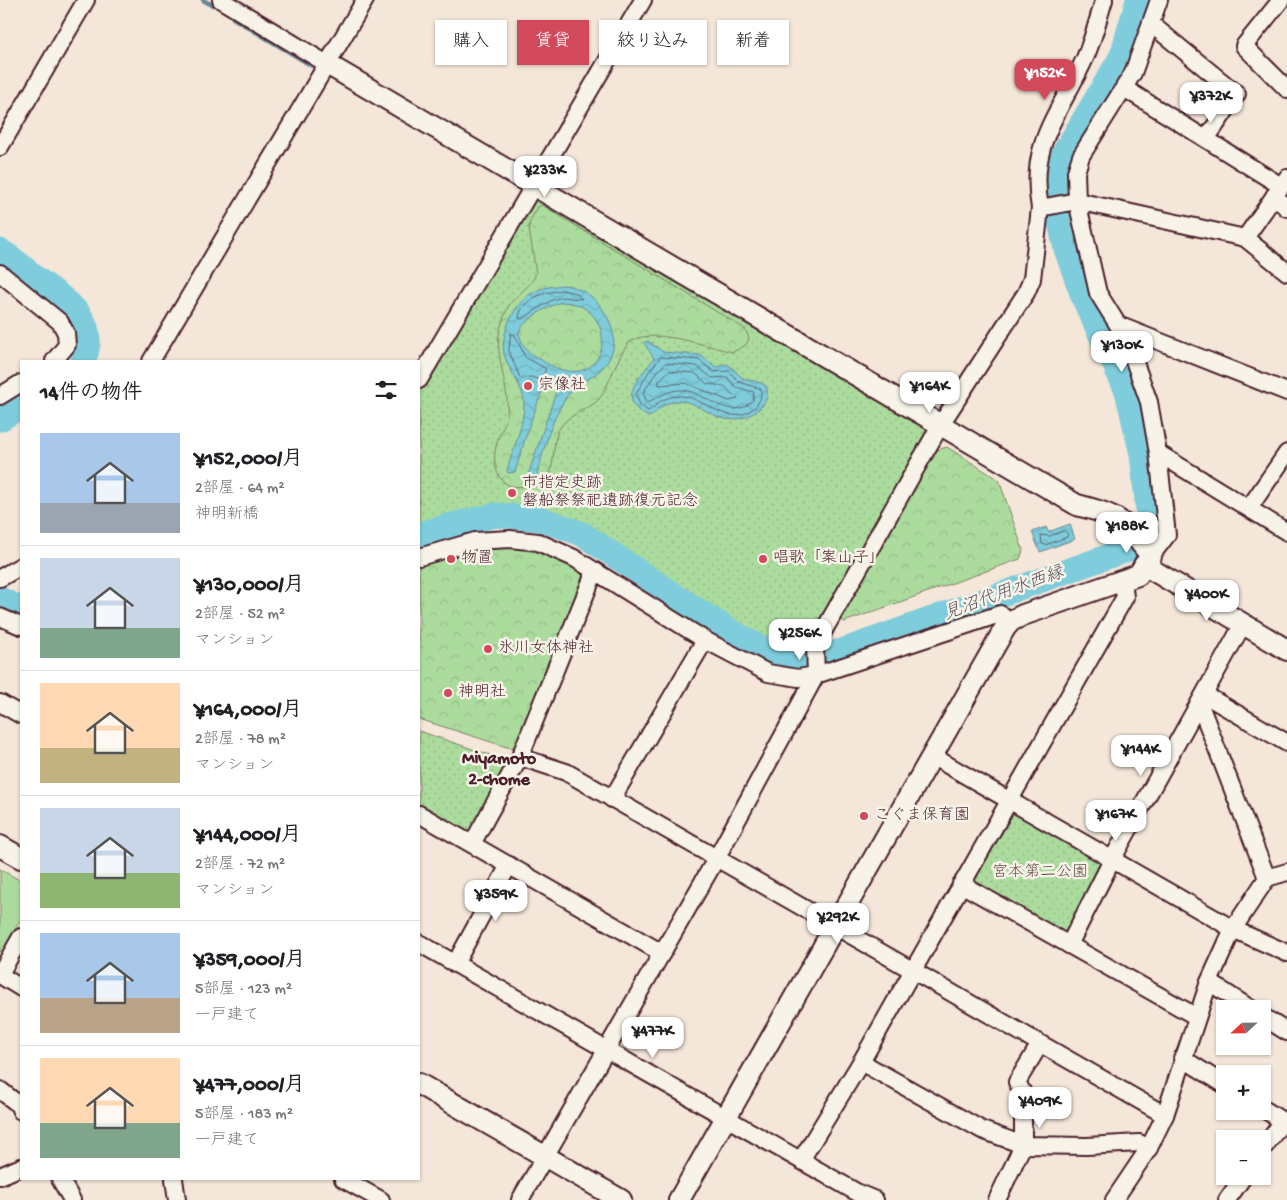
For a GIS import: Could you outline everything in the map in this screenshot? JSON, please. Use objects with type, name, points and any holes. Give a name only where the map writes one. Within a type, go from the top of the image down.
[{"type":"street","points":[[0,147],[86,0]]},
{"type":"street","points":[[222,0],[327,64],[941,424],[1077,506],[1108,512],[1121,520],[1132,532],[1148,560],[1244,624],[1287,650]]},
{"type":"street","points":[[152,360],[365,0]]},
{"type":"street","points":[[420,378],[643,0]]},
{"type":"street","points":[[520,1200],[716,859],[816,675],[815,646],[941,424],[1026,293],[1032,278],[1044,207],[1036,188],[1037,165],[1043,139],[1086,57],[1104,0]]},
{"type":"street","points":[[679,1200],[1005,628],[1011,621],[1138,575],[1167,535],[1158,453],[1149,402],[1126,338],[1098,293],[1077,201],[1076,172],[1080,156],[1133,74],[1159,0]]},
{"type":"street","points":[[1281,0],[1244,46],[1287,89]]},
{"type":"street","points":[[1151,24],[1237,94],[1206,139]]},
{"type":"street","points":[[1124,88],[1281,187],[1287,208]]},
{"type":"street","points":[[1245,238],[1281,187]]},
{"type":"street","points":[[1044,207],[1077,201],[1245,238],[1287,272]]},
{"type":"street","points":[[0,273],[60,322],[66,333],[67,345],[55,360]]},
{"type":"street","points":[[1118,325],[1287,392]]},
{"type":"street","points":[[0,396],[20,384]]},
{"type":"street","points":[[1158,453],[1287,532]]},
{"type":"street","points":[[1249,508],[1287,453]]},
{"type":"street","points":[[420,557],[475,541],[510,539],[538,542],[574,558],[705,640],[768,673],[798,678],[816,675],[1000,614],[1011,621]]},
{"type":"street","points":[[0,578],[20,567]]},
{"type":"street","points":[[472,844],[520,757],[595,571]]},
{"type":"street","points":[[801,1160],[861,1062],[1125,597],[1123,581]]},
{"type":"street","points":[[0,617],[20,626]]},
{"type":"street","points":[[1069,945],[1113,858],[1244,624]]},
{"type":"street","points":[[612,799],[705,640]]},
{"type":"street","points":[[1203,700],[1287,743]]},
{"type":"street","points":[[1203,700],[1267,878]]},
{"type":"street","points":[[0,703],[20,714]]},
{"type":"street","points":[[932,756],[1234,928],[1287,953]]},
{"type":"street","points":[[520,757],[566,772],[1165,1115]]},
{"type":"street","points":[[420,815],[662,953]]},
{"type":"street","points":[[0,846],[20,857]]},
{"type":"street","points":[[455,964],[510,866]]},
{"type":"street","points":[[1114,1200],[1148,1148],[1165,1115],[1196,1017],[1209,982],[1234,928],[1267,878],[1287,872]]},
{"type":"street","points":[[961,884],[1196,1017]]},
{"type":"street","points":[[20,939],[0,975],[20,987]]},
{"type":"street","points":[[420,944],[606,1051],[875,1200]]},
{"type":"street","points":[[1209,982],[1237,1000]]},
{"type":"street","points":[[1271,1022],[1287,1032]]},
{"type":"street","points":[[997,1200],[1023,1145],[1023,1093],[1017,1082],[1040,1044]]},
{"type":"street","points":[[1182,1058],[1216,1079]]},
{"type":"street","points":[[861,1062],[982,1130],[1023,1145],[1087,1146],[1138,1143],[1148,1148]]},
{"type":"street","points":[[420,1085],[621,1200]]},
{"type":"street","points":[[0,1090],[18,1104],[20,1109]]},
{"type":"street","points":[[1271,1114],[1285,1123],[1271,1139]]},
{"type":"street","points":[[0,1176],[20,1167]]},
{"type":"street","points":[[61,1180],[72,1200]]},
{"type":"street","points":[[174,1180],[177,1200]]},
{"type":"street","points":[[345,1180],[382,1200]]},
{"type":"street","points":[[1227,1200],[1238,1185]]},
{"type":"green space","points":[[536,193],[934,429],[807,649],[788,649],[765,641],[596,533],[552,514],[498,505],[420,524],[420,387]]},
{"type":"green space","points":[[542,205],[745,329],[749,338],[746,345],[733,352],[669,337],[643,337],[633,340],[623,350],[600,398],[595,403],[573,415],[559,429],[552,466],[545,482],[537,486],[511,486],[505,483],[497,472],[495,459],[496,446],[507,415],[506,393],[499,351],[500,329],[504,316],[513,300],[528,286],[536,273],[529,228],[530,221],[538,207]]},
{"type":"green space","points":[[947,447],[999,480],[1023,550],[1020,559],[844,622],[840,619],[934,451]]},
{"type":"green space","name":"氷川女体神社","points":[[481,548],[533,548],[580,571],[583,577],[517,745],[510,748],[420,719],[420,564]]},
{"type":"green space","points":[[420,731],[505,760],[507,767],[472,831],[465,832],[420,807]]},
{"type":"green space","name":"宮本第二公園","points":[[1014,810],[1105,862],[1068,933],[1063,934],[973,883],[972,877],[1008,812]]},
{"type":"green space","points":[[0,869],[20,880],[20,921],[2,954],[0,953]]},
{"type":"water","points":[[564,285],[583,291],[594,299],[602,309],[613,332],[613,348],[607,362],[601,369],[575,388],[565,399],[551,428],[536,479],[532,481],[528,479],[528,475],[559,383],[557,379],[547,378],[529,426],[515,472],[508,473],[507,470],[524,412],[524,403],[519,385],[504,354],[504,337],[510,318],[527,296],[541,289]],"holes":[[[562,302],[582,307],[595,318],[601,332],[602,347],[596,360],[585,369],[568,371],[546,363],[532,354],[523,344],[519,333],[521,328],[531,318]]]},
{"type":"water","points":[[648,341],[663,352],[700,355],[716,367],[727,364],[743,378],[766,386],[767,394],[765,401],[755,412],[740,419],[732,420],[725,419],[682,401],[669,403],[652,416],[645,415],[638,410],[633,403],[632,397],[636,383],[654,358],[644,343]]},
{"type":"water","points":[[1070,524],[1075,539],[1040,552],[1032,532],[1046,527],[1048,532]]},
{"type":"waterway","points":[[203,0],[212,5]]},
{"type":"waterway","name":"見沼代用水西縁","points":[[420,535],[447,526],[496,515],[541,519],[582,534],[689,605],[739,636],[773,654],[808,659],[842,651],[1129,549],[1145,540],[1150,529],[1142,454],[1127,391],[1084,299],[1066,249],[1059,218],[1056,183],[1063,155],[1122,56],[1138,0]]},
{"type":"waterway","points":[[233,18],[314,67]]},
{"type":"waterway","name":"見沼代用水西縁","points":[[0,251],[57,293],[76,311],[87,333],[88,346],[83,360]]},
{"type":"waterway","name":"見沼代用水西縁","points":[[0,419],[20,407]]},
{"type":"waterway","points":[[1073,513],[1094,519]]},
{"type":"waterway","name":"見沼代用水西縁","points":[[0,599],[20,609]]},
{"type":"place","name":"宗像社","points":[[528,386]]},
{"type":"place","name":"市指定史跡 磐船祭祭祀遺跡復元記念","points":[[512,493]]},
{"type":"place","name":"物置","points":[[451,559]]},
{"type":"place","name":"唱歌「案山子」","points":[[763,559]]},
{"type":"place","name":"氷川女体神社","points":[[488,649]]},
{"type":"place","name":"神明社","points":[[448,693]]},
{"type":"place","name":"こぐま保育園","points":[[864,816]]},
{"type":"district","name":"Miyamoto 2-chome","points":[[499,770]]}]
